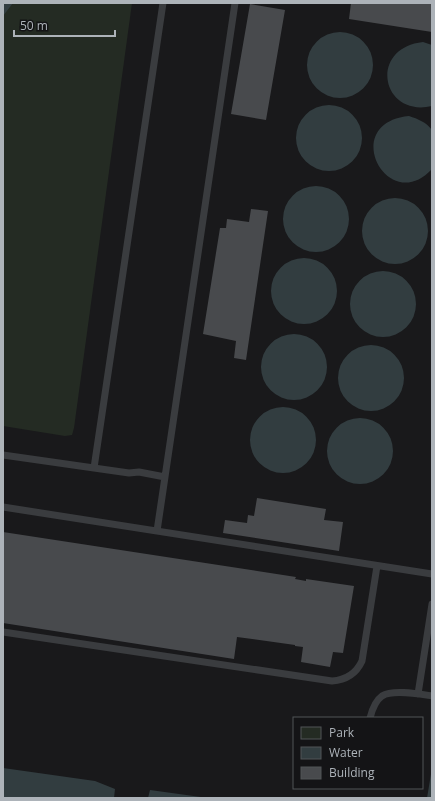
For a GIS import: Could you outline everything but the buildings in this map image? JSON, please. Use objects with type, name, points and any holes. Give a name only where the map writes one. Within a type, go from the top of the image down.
[{"type":"lane","points":[[94,468],[163,3]]},
{"type":"lane","points":[[157,531],[235,3]]},
{"type":"lane","points":[[3,455],[130,473],[139,472],[164,477]]},
{"type":"lane","points":[[3,507],[432,574]]},
{"type":"lane","points":[[3,632],[340,681],[354,674],[362,661],[377,566]]},
{"type":"lane","points":[[418,694],[432,604]]},
{"type":"lane","points":[[370,717],[375,703],[382,696],[402,692],[432,696]]},
{"type":"green space","points":[[3,3],[132,3],[72,435],[65,436],[3,426]]},
{"type":"water","points":[[3,3],[13,3],[3,16]]},
{"type":"water","points":[[340,32],[353,35],[363,42],[370,52],[373,65],[370,78],[363,88],[353,95],[340,98],[327,95],[317,88],[310,78],[307,65],[310,52],[317,42],[327,35]]},
{"type":"water","points":[[423,42],[432,45],[432,106],[415,107],[401,102],[392,93],[388,81],[388,68],[394,56],[406,47]]},
{"type":"water","points":[[329,105],[342,108],[352,115],[359,125],[362,138],[359,151],[352,161],[342,168],[329,171],[316,168],[306,161],[299,151],[296,138],[299,125],[306,115],[316,108]]},
{"type":"water","points":[[409,116],[424,123],[432,130],[432,169],[415,181],[400,182],[387,175],[377,163],[373,149],[376,134],[388,122]]},
{"type":"water","points":[[316,186],[329,189],[339,196],[346,206],[349,219],[346,232],[339,242],[329,249],[316,252],[303,249],[293,242],[286,232],[283,219],[286,206],[293,196],[303,189]]},
{"type":"water","points":[[395,198],[408,201],[418,208],[425,218],[428,231],[425,244],[418,254],[408,261],[395,264],[382,261],[372,254],[365,244],[362,231],[365,218],[372,208],[382,201]]},
{"type":"water","points":[[304,258],[317,261],[327,268],[334,278],[337,291],[334,304],[327,314],[317,321],[304,324],[291,321],[281,314],[274,304],[271,291],[274,278],[281,268],[291,261]]},
{"type":"water","points":[[383,271],[396,274],[406,281],[413,291],[416,304],[413,317],[406,327],[396,334],[383,337],[370,334],[360,327],[353,317],[350,304],[353,291],[360,281],[370,274]]},
{"type":"water","points":[[294,334],[307,337],[317,344],[324,354],[327,367],[324,380],[317,390],[307,397],[294,400],[281,397],[271,390],[264,380],[261,367],[264,354],[271,344],[281,337]]},
{"type":"water","points":[[371,345],[384,348],[394,355],[401,365],[404,378],[401,391],[394,401],[384,408],[371,411],[358,408],[348,401],[341,391],[338,378],[341,365],[348,355],[358,348]]},
{"type":"water","points":[[283,407],[296,410],[306,417],[313,427],[316,440],[313,453],[306,463],[296,470],[283,473],[270,470],[260,463],[253,453],[250,440],[253,427],[260,417],[270,410]]},
{"type":"water","points":[[360,418],[373,421],[383,428],[390,438],[393,451],[390,464],[383,474],[373,481],[360,484],[347,481],[337,474],[330,464],[327,451],[330,438],[337,428],[347,421]]},
{"type":"water","points":[[3,768],[95,781],[115,789],[114,798],[3,798]]},
{"type":"water","points":[[432,768],[432,798],[427,798]]},
{"type":"water","points":[[150,790],[208,798],[148,798]]}]
